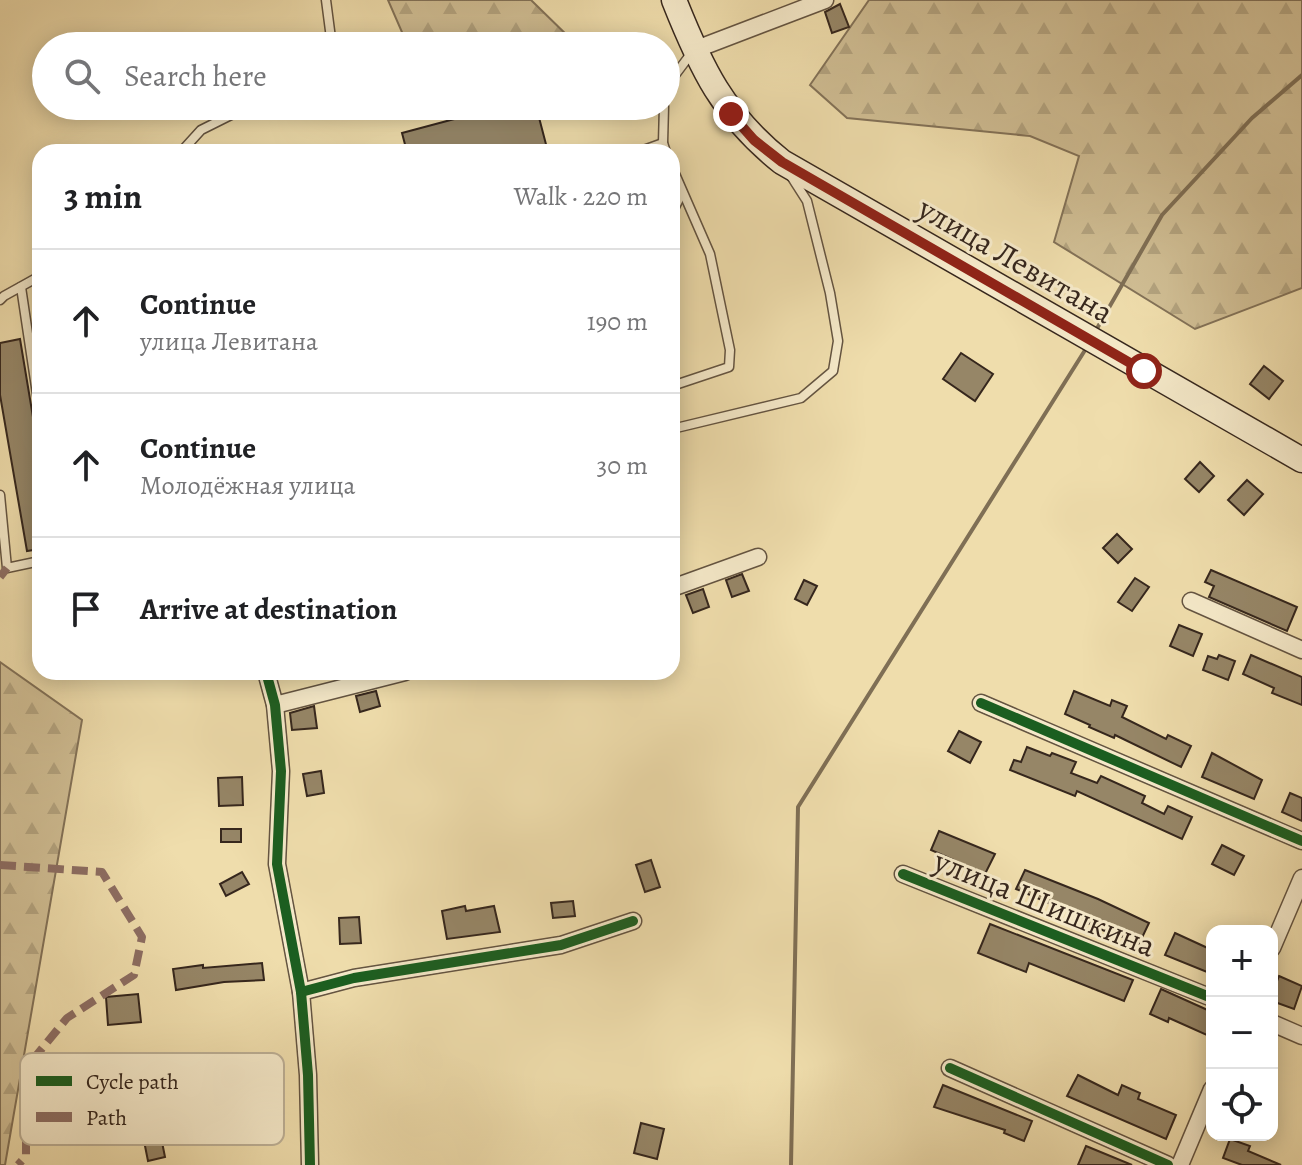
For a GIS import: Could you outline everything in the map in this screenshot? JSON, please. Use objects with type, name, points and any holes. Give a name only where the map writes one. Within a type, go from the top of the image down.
[{"type":"main road","name":"улица Левитана","points":[[674,0],[694,50],[731,114],[754,140],[782,162],[1302,460]]},
{"type":"street","points":[[694,50],[825,0]]},
{"type":"street","points":[[680,585],[758,557]]},
{"type":"street","points":[[1191,601],[1302,650]]},
{"type":"street","points":[[268,680],[275,705],[281,771],[277,864],[301,992],[308,1075],[310,1165]]},
{"type":"street","points":[[275,705],[373,680]]},
{"type":"street","points":[[981,703],[1302,841]]},
{"type":"street","name":"улица Шишкина","points":[[903,874],[1210,997]]},
{"type":"street","points":[[1278,934],[1302,878]]},
{"type":"street","points":[[301,992],[354,978],[561,945],[633,921]]},
{"type":"street","points":[[1278,1026],[1302,1036]]},
{"type":"street","points":[[950,1068],[1168,1165]]},
{"type":"street","points":[[1180,1165],[1206,1103]]},
{"type":"lane","points":[[326,0],[330,32]]},
{"type":"lane","points":[[680,68],[694,50]]},
{"type":"lane","points":[[188,144],[201,130],[221,120]]},
{"type":"lane","points":[[664,120],[665,144]]},
{"type":"lane","points":[[680,427],[801,398],[833,371],[838,341],[830,293],[807,201],[782,162]]},
{"type":"lane","points":[[680,188],[710,254],[730,350],[729,367],[680,383]]},
{"type":"lane","points":[[680,197],[682,193]]},
{"type":"lane","points":[[0,300],[32,281]]},
{"type":"lane","points":[[21,287],[32,361]]},
{"type":"lane","points":[[0,495],[7,568],[32,563]]},
{"type":"green space","points":[[388,0],[531,0],[564,32],[402,32]]},
{"type":"green space","points":[[869,0],[1302,0],[1302,288],[1195,329],[1054,242],[1079,156],[1030,136],[847,118],[810,85]]},
{"type":"green space","points":[[0,662],[82,720],[24,1053],[20,1053],[20,1078],[5,1165],[0,1165]]},
{"type":"building","points":[[840,4],[849,27],[832,33],[825,12]]},
{"type":"building","points":[[451,120],[540,120],[546,144],[405,144],[402,133]]},
{"type":"building","points":[[20,339],[32,411],[32,550],[27,551],[0,395],[0,343]]},
{"type":"building","points":[[961,353],[993,374],[975,401],[943,379]]},
{"type":"building","points":[[1264,366],[1283,381],[1269,399],[1250,384]]},
{"type":"building","points":[[1200,462],[1214,476],[1199,492],[1185,479]]},
{"type":"building","points":[[1247,480],[1263,494],[1244,515],[1228,500]]},
{"type":"building","points":[[1117,534],[1132,549],[1118,563],[1103,548]]},
{"type":"building","points":[[1211,570],[1297,607],[1287,631],[1209,597],[1214,586],[1205,582]]},
{"type":"building","points":[[742,574],[749,591],[732,597],[726,580]]},
{"type":"building","points":[[1135,578],[1149,587],[1132,611],[1118,602]]},
{"type":"building","points":[[804,580],[817,586],[807,605],[795,599]]},
{"type":"building","points":[[703,589],[709,607],[693,613],[686,595]]},
{"type":"building","points":[[1179,625],[1202,634],[1193,656],[1170,646]]},
{"type":"building","points":[[1219,655],[1235,661],[1228,680],[1203,670],[1208,656],[1217,659]]},
{"type":"building","points":[[1251,655],[1302,677],[1302,705],[1272,693],[1274,688],[1243,674]]},
{"type":"building","points":[[376,691],[380,706],[360,712],[356,696]]},
{"type":"building","points":[[1074,691],[1110,706],[1112,700],[1127,706],[1122,717],[1166,739],[1168,735],[1191,746],[1181,767],[1065,714]]},
{"type":"building","points":[[314,706],[317,728],[292,730],[290,713]]},
{"type":"building","points":[[959,731],[981,742],[970,763],[948,751]]},
{"type":"building","points":[[1027,747],[1076,762],[1071,773],[1097,783],[1101,776],[1145,796],[1142,803],[1164,814],[1168,806],[1192,817],[1182,839],[1077,791],[1075,796],[1010,770],[1014,760],[1021,762]]},
{"type":"building","points":[[1212,753],[1262,780],[1254,799],[1202,777]]},
{"type":"building","points":[[321,771],[324,793],[307,796],[303,774]]},
{"type":"building","points":[[242,777],[243,805],[219,806],[218,778]]},
{"type":"building","points":[[1290,793],[1302,798],[1302,821],[1282,812]]},
{"type":"building","points":[[221,829],[241,829],[241,842],[221,842]]},
{"type":"building","points":[[939,831],[995,854],[985,874],[931,850]]},
{"type":"building","points":[[1222,845],[1244,856],[1234,875],[1212,864]]},
{"type":"building","points":[[651,860],[660,887],[645,892],[636,865]]},
{"type":"building","points":[[1025,870],[1149,923],[1139,944],[1016,889]]},
{"type":"building","points":[[242,872],[249,884],[226,896],[220,884]]},
{"type":"building","points":[[573,901],[575,916],[553,918],[551,903]]},
{"type":"building","points":[[465,906],[466,911],[494,906],[500,932],[447,939],[442,911]]},
{"type":"building","points":[[359,917],[361,943],[340,944],[339,918]]},
{"type":"building","points":[[990,924],[1133,980],[1124,1001],[1029,963],[1026,972],[978,953]]},
{"type":"building","points":[[1175,933],[1206,947],[1206,972],[1165,955]]},
{"type":"building","points":[[262,963],[264,980],[224,982],[176,990],[173,969]]},
{"type":"building","points":[[1279,976],[1302,986],[1294,1009],[1278,1003]]},
{"type":"building","points":[[1161,989],[1206,1009],[1206,1035],[1169,1018],[1168,1022],[1150,1014]]},
{"type":"building","points":[[138,994],[141,1022],[108,1025],[106,997]]},
{"type":"building","points":[[1078,1075],[1118,1095],[1122,1085],[1140,1093],[1138,1099],[1176,1115],[1166,1139],[1067,1096]]},
{"type":"building","points":[[943,1085],[1032,1121],[1024,1141],[1004,1133],[1005,1130],[934,1107]]},
{"type":"building","points":[[641,1123],[664,1129],[657,1159],[634,1153]]},
{"type":"building","points":[[1229,1141],[1236,1141],[1250,1146],[1248,1151],[1281,1165],[1242,1165],[1223,1158]]},
{"type":"building","points":[[145,1145],[163,1145],[165,1157],[148,1161]]},
{"type":"building","points":[[1086,1146],[1132,1165],[1078,1165]]},
{"type":"waterway","points":[[1095,332],[1162,215],[1252,118],[1302,75]]},
{"type":"waterway","points":[[791,1165],[798,807],[1087,347]]},
{"type":"marked path","points":[[0,577],[7,568]]},
{"type":"marked path","points":[[0,865],[102,872],[142,937],[134,975],[67,1018],[38,1053]]},
{"type":"marked path","points":[[18,1165],[26,1156],[26,1145]]},
{"type":"cycle path","points":[[268,680],[275,705],[281,771],[277,864],[301,992],[308,1075],[310,1165]]},
{"type":"cycle path","points":[[981,703],[1302,841]]},
{"type":"cycle path","points":[[903,874],[1210,997]]},
{"type":"cycle path","points":[[301,992],[354,978],[561,945],[633,921]]},
{"type":"cycle path","points":[[950,1068],[1168,1165]]},
{"type":"route","points":[[731,114],[754,140],[782,162],[1144,371]]}]
